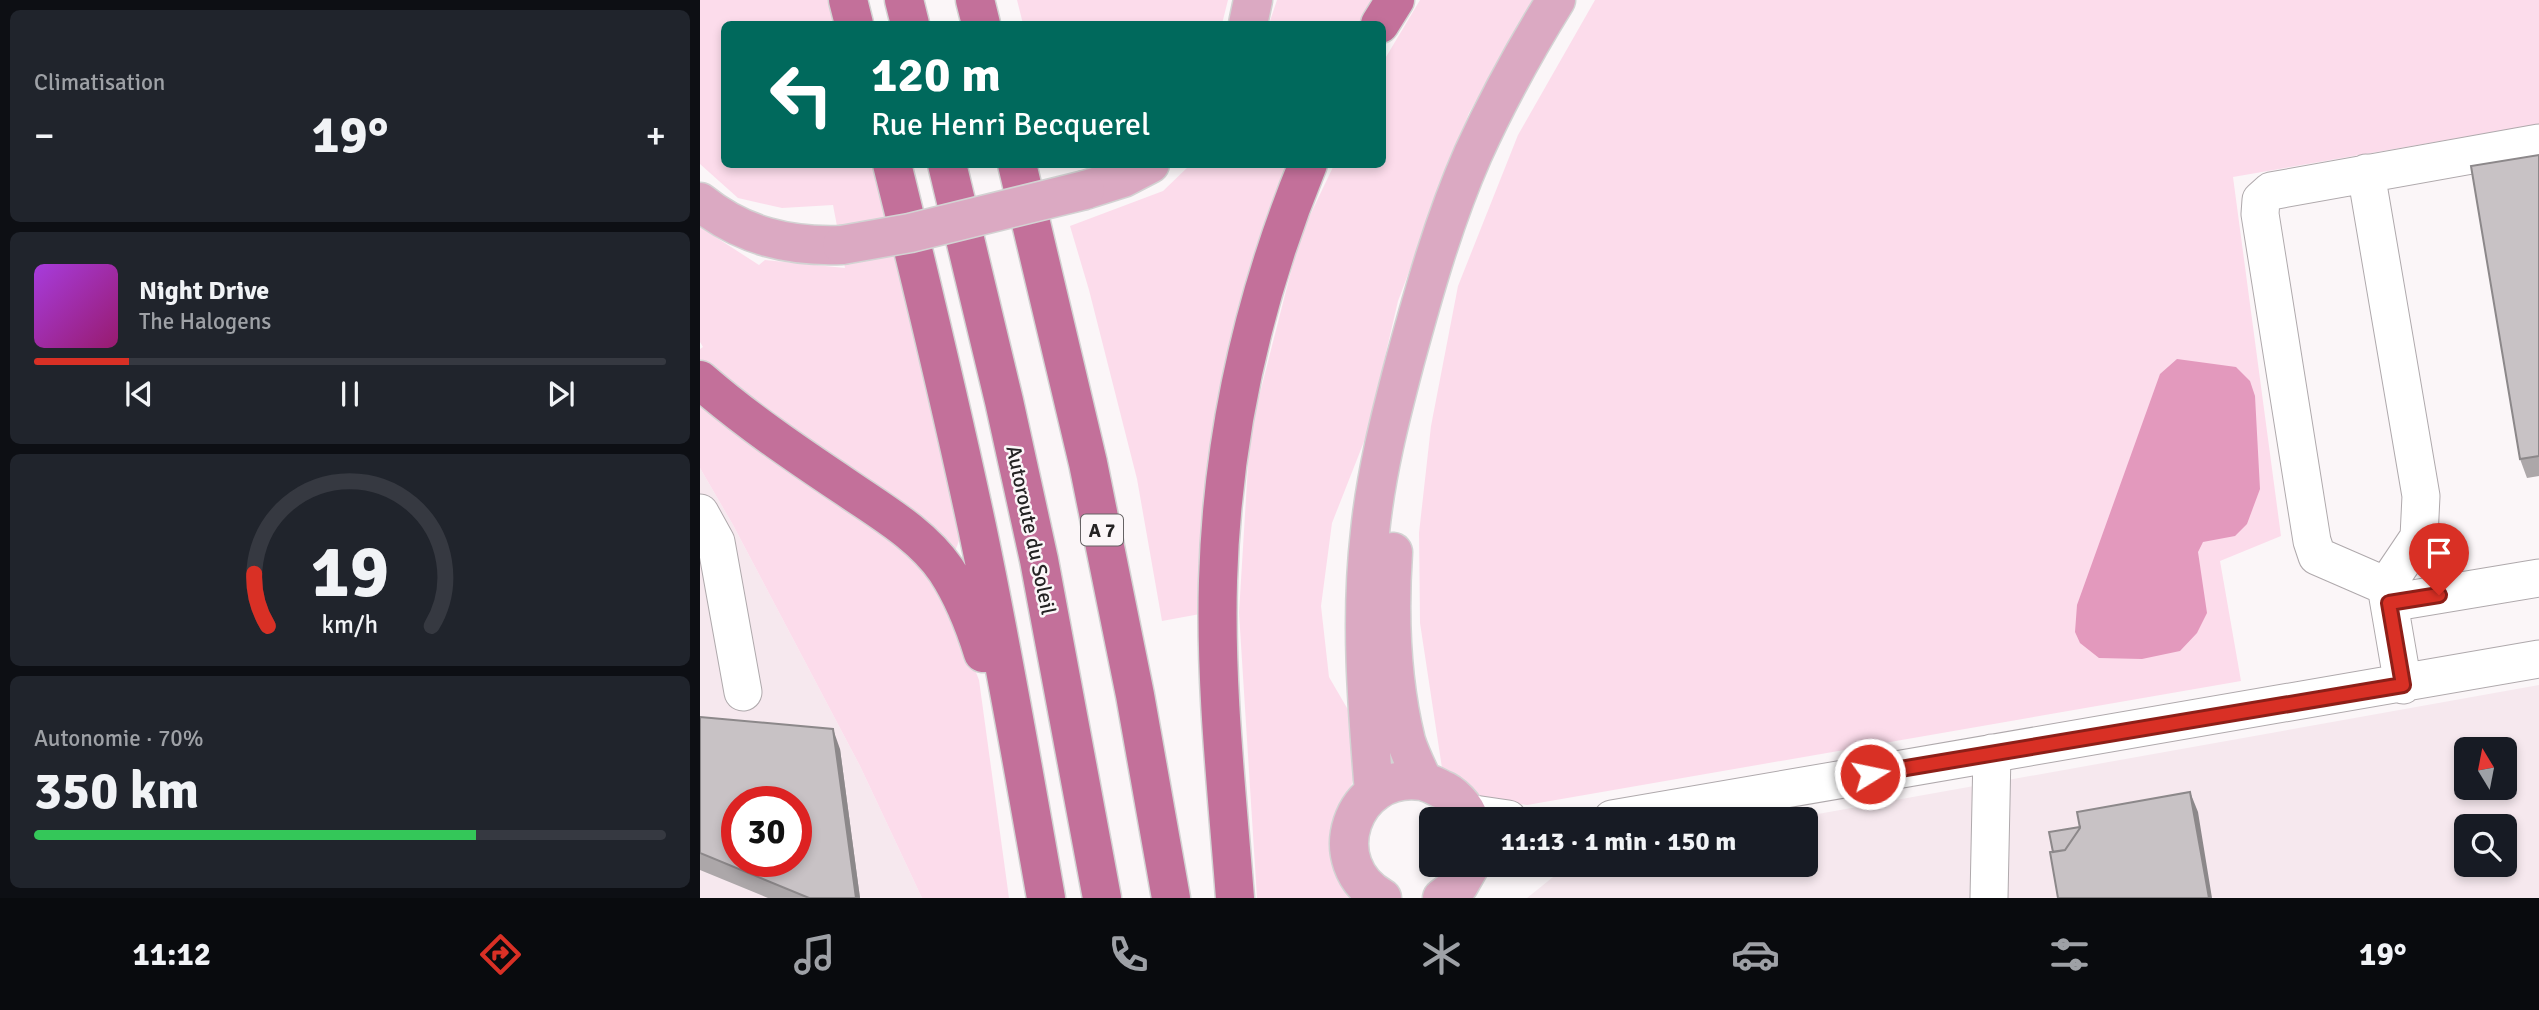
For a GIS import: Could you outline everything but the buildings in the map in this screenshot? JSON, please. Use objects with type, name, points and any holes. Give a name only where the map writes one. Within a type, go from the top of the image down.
[{"type":"highway","points":[[848,0],[853,21]]},
{"type":"highway","points":[[904,0],[909,21]]},
{"type":"highway","points":[[975,0],[980,21]]},
{"type":"highway","points":[[1382,21],[1395,0]]},
{"type":"highway","points":[[893,168],[977,526],[1046,898]]},
{"type":"highway","name":"Autoroute du Soleil","points":[[948,168],[1039,561],[1102,898]]},
{"type":"highway","name":"A 7","points":[[1018,168],[1088,463],[1135,695],[1171,898]]},
{"type":"highway","points":[[1234,898],[1218,625],[1220,531],[1238,394],[1254,320],[1276,248],[1306,168]]},
{"type":"highway","points":[[700,380],[770,436],[901,525],[944,568],[976,629],[985,659],[1009,775],[1030,809]]},
{"type":"main road","points":[[1249,21],[1253,0]]},
{"type":"main road","points":[[1374,792],[1365,615],[1369,533],[1382,449],[1415,324],[1442,236],[1472,157],[1496,106],[1556,0]]},
{"type":"main road","points":[[700,202],[734,225],[775,240],[808,245],[842,245],[910,233],[1085,190],[1142,168]]},
{"type":"main road","points":[[1415,324],[1392,569],[1393,643],[1407,742],[1423,781]]},
{"type":"main road","points":[[1382,898],[1368,890],[1353,867],[1348,839],[1355,813],[1374,792],[1397,782],[1423,781],[1449,792],[1461,807]]},
{"type":"main road","points":[[1442,898],[1459,886],[1464,877]]},
{"type":"street","points":[[2539,143],[2271,191],[2261,200],[2260,214],[2312,541],[2317,556],[2388,595],[2539,578]]},
{"type":"street","points":[[2367,173],[2421,496],[2419,537],[2388,595],[2403,685]]},
{"type":"street","points":[[700,513],[716,542],[743,692]]},
{"type":"street","points":[[1682,807],[2403,685],[2539,659]]},
{"type":"street","points":[[1989,898],[1992,754]]},
{"type":"shaded area","points":[[700,0],[829,0],[835,21],[721,21],[721,168],[875,168],[960,538],[942,586],[979,680],[1009,898],[922,898],[860,766],[733,525],[700,468],[700,349],[703,347],[700,342],[700,227],[759,265],[765,260],[845,268],[833,205],[782,208],[738,198],[700,164]]},
{"type":"shaded area","points":[[1017,0],[1228,0],[1223,21],[1022,21]]},
{"type":"shaded area","points":[[1277,0],[1378,0],[1367,21],[1270,21]]},
{"type":"shaded area","points":[[1420,0],[1535,0],[1469,113],[1398,301],[1367,434],[1332,523],[1321,606],[1329,677],[1354,720],[1362,750],[1352,784],[1331,828],[1335,867],[1357,898],[1257,898],[1239,613],[1250,432],[1300,236],[1333,168],[1386,168],[1386,57]]},
{"type":"shaded area","points":[[1595,0],[2539,0],[2539,124],[2233,177],[2281,536],[2220,561],[2241,681],[1527,805],[1481,799],[1442,768],[1420,623],[1419,533],[1431,426],[1458,286],[1518,135]]},
{"type":"shaded area","points":[[1187,168],[1292,168],[1200,614],[1162,621],[1137,479],[1070,226],[1163,191]]},
{"type":"shaded area","points":[[2177,359],[2236,367],[2250,381],[2255,396],[2260,489],[2247,524],[2235,536],[2203,542],[2198,552],[2207,613],[2197,633],[2180,651],[2142,659],[2099,658],[2080,643],[2075,632],[2077,605],[2160,374]]},
{"type":"shaded area","points":[[700,468],[733,525],[860,766],[922,898],[700,898]]},
{"type":"shaded area","points":[[2539,685],[2539,898],[1527,898],[1553,877],[1818,877],[1818,814]]},
{"type":"route","points":[[1870,774],[2403,685],[2389,603],[2439,595]]}]
